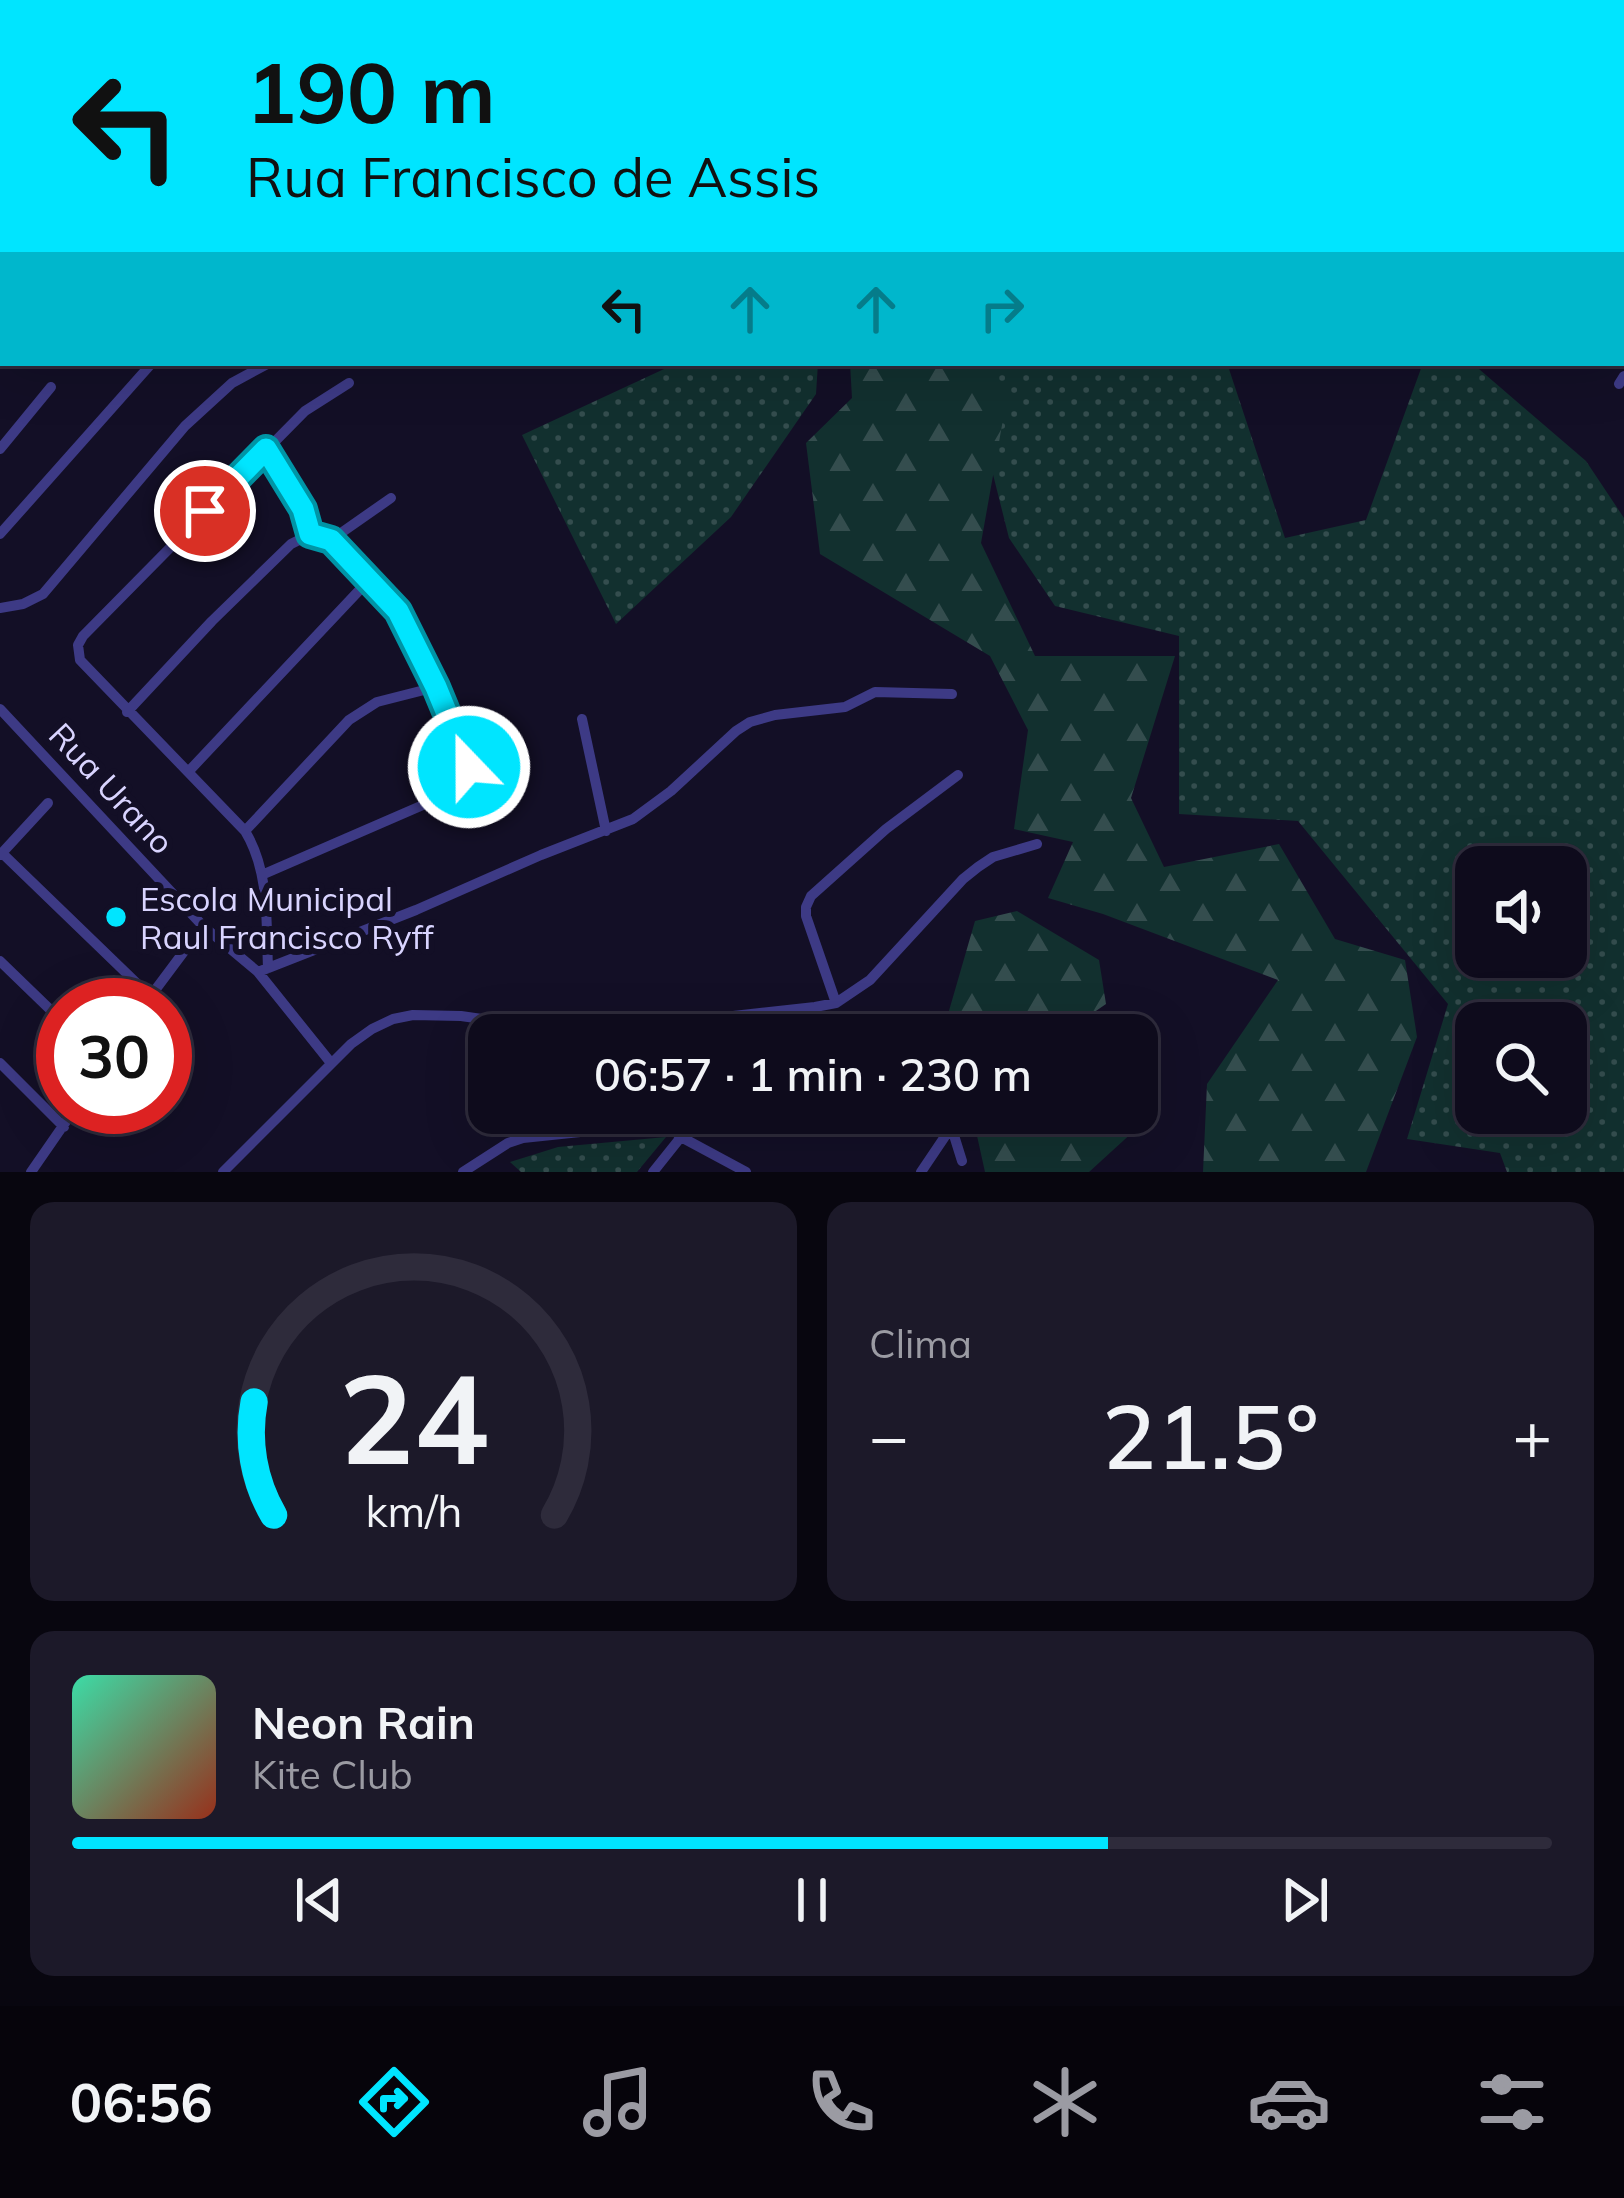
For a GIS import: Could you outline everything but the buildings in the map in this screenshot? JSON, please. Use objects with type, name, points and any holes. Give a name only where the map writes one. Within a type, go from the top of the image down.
[{"type":"street","points":[[1,530],[149,366]]},
{"type":"street","points":[[0,608],[43,594],[185,426],[232,383],[263,366]]},
{"type":"street","points":[[349,383],[305,411],[78,645],[80,660],[189,771],[256,849],[264,874],[263,970],[606,831],[652,807],[750,722],[845,706],[882,691],[952,694]]},
{"type":"street","points":[[0,449],[51,387]]},
{"type":"street","points":[[266,449],[303,509],[310,534]]},
{"type":"street","points":[[331,540],[391,498]]},
{"type":"street","points":[[128,712],[259,575],[291,544],[310,534],[331,540],[398,611],[476,782]]},
{"type":"street","points":[[189,771],[368,581]]},
{"type":"street","points":[[245,832],[362,710],[436,687]]},
{"type":"street","name":"Rua Urano","points":[[0,709],[203,926],[263,970],[331,1063]]},
{"type":"street","points":[[582,719],[606,831]]},
{"type":"street","points":[[264,874],[525,762]]},
{"type":"street","points":[[836,1003],[806,916],[811,896],[886,829],[958,776]]},
{"type":"street","points":[[48,803],[1,854],[124,978]]},
{"type":"street","points":[[223,1172],[371,1029],[413,1015],[461,1016],[580,1033],[836,1003],[870,980],[963,879],[993,857],[1037,844]]},
{"type":"street","points":[[164,978],[203,926]]},
{"type":"street","points":[[0,961],[36,996]]},
{"type":"street","points":[[0,1063],[36,1099]]},
{"type":"street","points":[[31,1172],[59,1134]]},
{"type":"street","points":[[463,1172],[508,1143],[542,1134]]},
{"type":"street","points":[[678,1134],[746,1172]]},
{"type":"street","points":[[921,1172],[947,1134]]},
{"type":"street","points":[[952,1134],[962,1161]]},
{"type":"street","points":[[653,1172],[681,1137]]},
{"type":"street","points":[[481,1160],[495,1172]]},
{"type":"green space","points":[[671,366],[818,366],[816,394],[731,517],[616,624],[522,435]]},
{"type":"green space","points":[[850,366],[971,366],[1007,397],[981,543],[1035,656],[1175,656],[1131,798],[1164,867],[1279,844],[1335,939],[1405,960],[1417,1037],[1366,1172],[1203,1172],[1207,1084],[1278,980],[1048,898],[1073,842],[1014,829],[1028,730],[990,656],[820,554],[806,443],[852,398]]},
{"type":"green space","points":[[966,366],[1228,366],[1285,538],[1366,520],[1422,366],[1475,366],[1586,461],[1624,518],[1624,1172],[1507,1172],[1500,1153],[1407,1139],[1448,1004],[1298,821],[1179,814],[1179,636],[1055,606],[1009,538]]},
{"type":"green space","points":[[1017,911],[1099,960],[1106,1004],[1091,1014],[948,1014],[975,921]]},
{"type":"green space","points":[[977,1134],[1131,1134],[1089,1172],[985,1172]]},
{"type":"green space","points":[[666,1137],[637,1172],[521,1172],[510,1162],[558,1147]]},
{"type":"place","name":"Escola Municipal Raul Francisco Ryff","points":[[116,917]]},
{"type":"route","points":[[205,511],[266,449],[303,509],[310,534],[331,540],[398,611],[469,767]]}]
